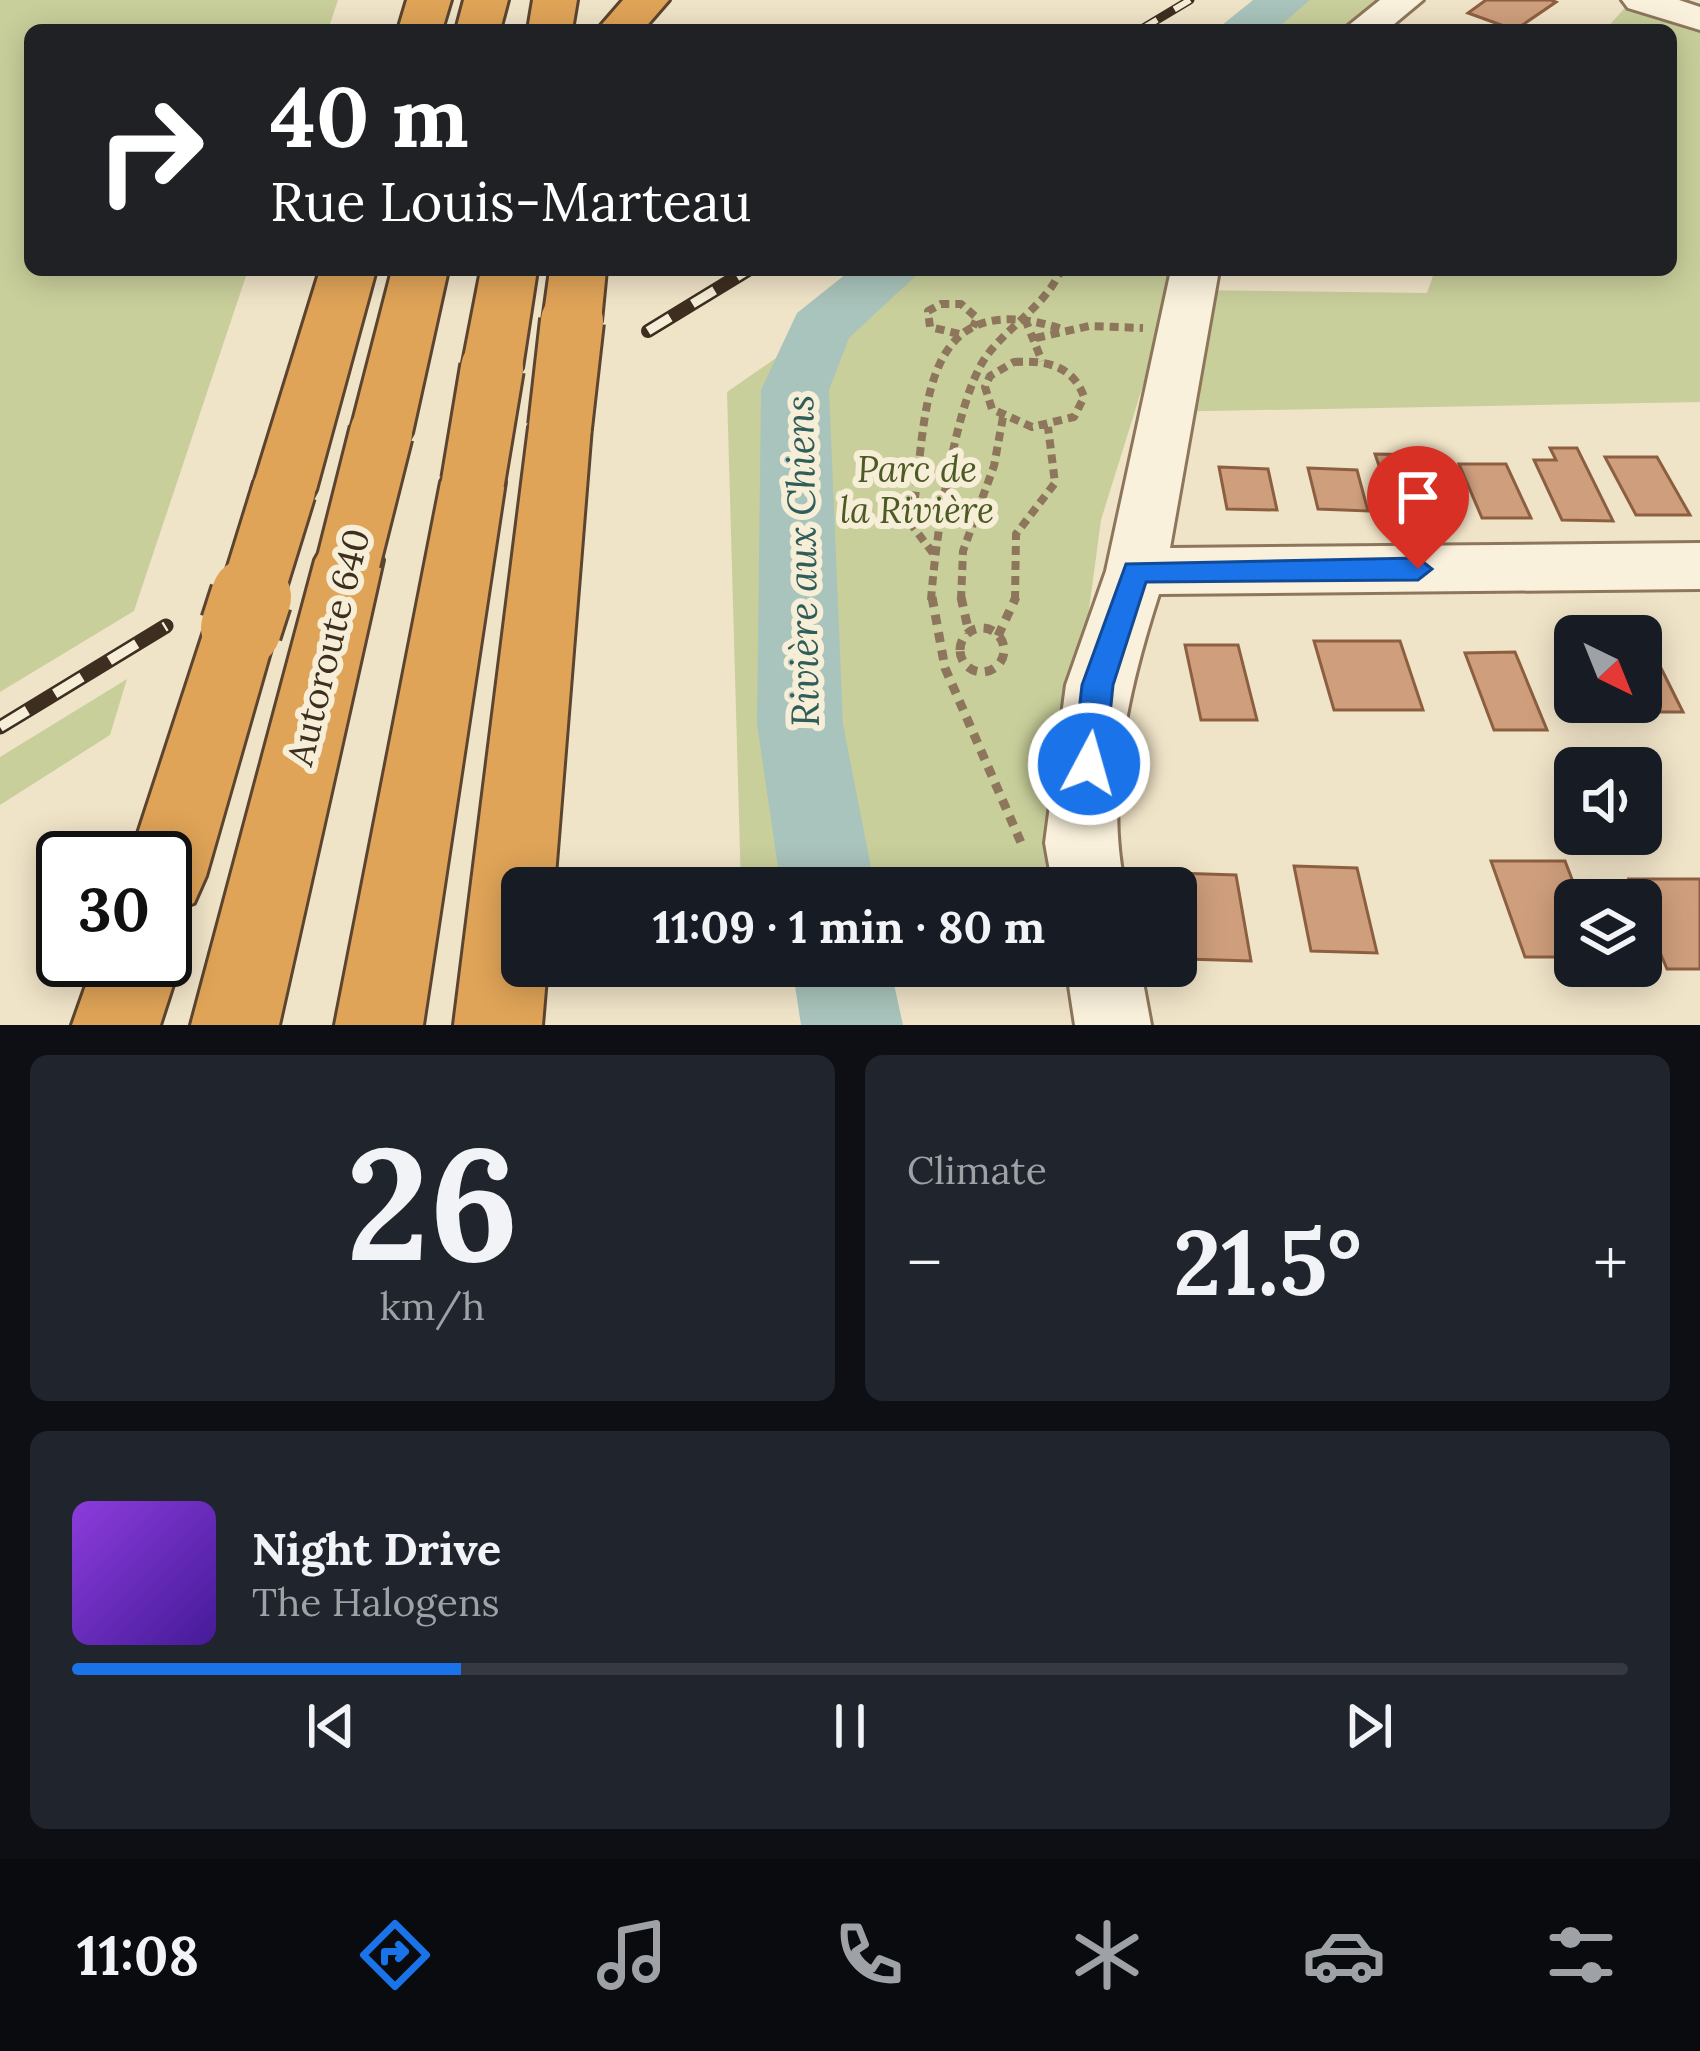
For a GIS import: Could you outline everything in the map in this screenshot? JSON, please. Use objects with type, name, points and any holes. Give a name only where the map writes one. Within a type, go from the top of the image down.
[{"type":"highway","points":[[625,24],[647,0]]},
{"type":"highway","points":[[179,831],[346,276]]},
{"type":"highway","name":"Autoroute 640","points":[[235,1025],[419,276]]},
{"type":"highway","points":[[380,1025],[508,276]]},
{"type":"highway","points":[[498,1025],[575,296]]},
{"type":"highway","points":[[116,1025],[129,987]]},
{"type":"street","points":[[1370,24],[1404,0]]},
{"type":"street","points":[[1641,0],[1700,20]]},
{"type":"street","points":[[1085,867],[1080,843],[1098,685],[1136,572],[1194,276]]},
{"type":"street","points":[[1136,572],[1700,566]]},
{"type":"street","points":[[1107,987],[1113,1025]]},
{"type":"path","points":[[1024,854],[945,668],[931,606],[934,554],[969,389],[986,356],[1052,290],[1058,276]]},
{"type":"path","points":[[934,554],[911,524],[920,477],[918,439],[935,364],[969,330],[976,317],[972,309],[946,302],[928,311],[930,327],[940,333],[969,330],[1002,318],[1024,317],[1062,329]]},
{"type":"path","points":[[1024,317],[1042,362]]},
{"type":"path","points":[[1036,338],[1062,329],[1118,324],[1180,333]]},
{"type":"path","points":[[1014,362],[1042,362],[1074,376],[1084,398],[1074,417],[1048,427],[1003,417],[986,399],[990,376],[1014,362]]},
{"type":"path","points":[[969,633],[958,603],[958,556],[994,466],[1003,417]]},
{"type":"path","points":[[998,636],[1018,593],[1016,534],[1055,492],[1059,478],[1048,427]]},
{"type":"path","points":[[969,633],[998,636],[1006,647],[1004,660],[992,668],[976,669],[959,655],[959,642],[969,633]]},
{"type":"green space","points":[[0,0],[338,0],[330,24],[24,24],[24,276],[246,276],[134,611],[0,692]]},
{"type":"green space","points":[[1290,0],[1383,0],[1349,24],[1256,24]]},
{"type":"green space","points":[[1632,0],[1700,19],[1700,402],[1156,412],[1180,290],[1427,293],[1433,276],[1677,276],[1677,24],[1610,24]]},
{"type":"green space","name":"Parc de la Rivière","points":[[894,276],[1177,276],[1101,520],[1055,867],[740,867],[727,392]]},
{"type":"green space","points":[[127,679],[110,735],[0,805],[0,757]]},
{"type":"building","points":[[1486,0],[1556,2],[1524,24],[1498,24],[1468,13]]},
{"type":"building","points":[[1550,448],[1577,448],[1613,521],[1562,520],[1534,460],[1556,460]]},
{"type":"building","points":[[1375,454],[1427,455],[1450,512],[1395,512]]},
{"type":"building","points":[[1605,457],[1657,457],[1690,515],[1636,515]]},
{"type":"building","points":[[1459,464],[1506,464],[1531,518],[1482,518]]},
{"type":"building","points":[[1219,467],[1268,469],[1277,510],[1227,509]]},
{"type":"building","points":[[1308,468],[1357,470],[1368,511],[1318,509]]},
{"type":"building","points":[[1314,641],[1400,641],[1423,710],[1334,710]]},
{"type":"building","points":[[1185,645],[1238,645],[1257,720],[1201,720]]},
{"type":"building","points":[[1515,652],[1547,730],[1494,730],[1465,653]]},
{"type":"building","points":[[1662,670],[1683,712],[1662,712]]},
{"type":"building","points":[[1491,861],[1565,861],[1572,879],[1554,879],[1554,957],[1525,957]]},
{"type":"building","points":[[1294,866],[1357,868],[1377,953],[1311,951]]},
{"type":"building","points":[[1197,874],[1236,875],[1251,961],[1197,959]]},
{"type":"building","points":[[1662,879],[1700,879],[1700,969],[1667,969],[1662,957]]},
{"type":"waterway","name":"Rivière aux Chiens","points":[[1250,24],[1286,0]]},
{"type":"waterway","name":"Rivière aux Chiens","points":[[824,867],[800,724],[795,390],[820,328],[884,276]]},
{"type":"waterway","name":"Rivière aux Chiens","points":[[845,987],[852,1025]]},
{"type":"railway","points":[[1150,24],[1190,0]]},
{"type":"railway","points":[[648,331],[738,276]]},
{"type":"railway","points":[[0,727],[166,626]]},
{"type":"route","points":[[1089,764],[1098,685],[1136,572],[1418,569]]}]
